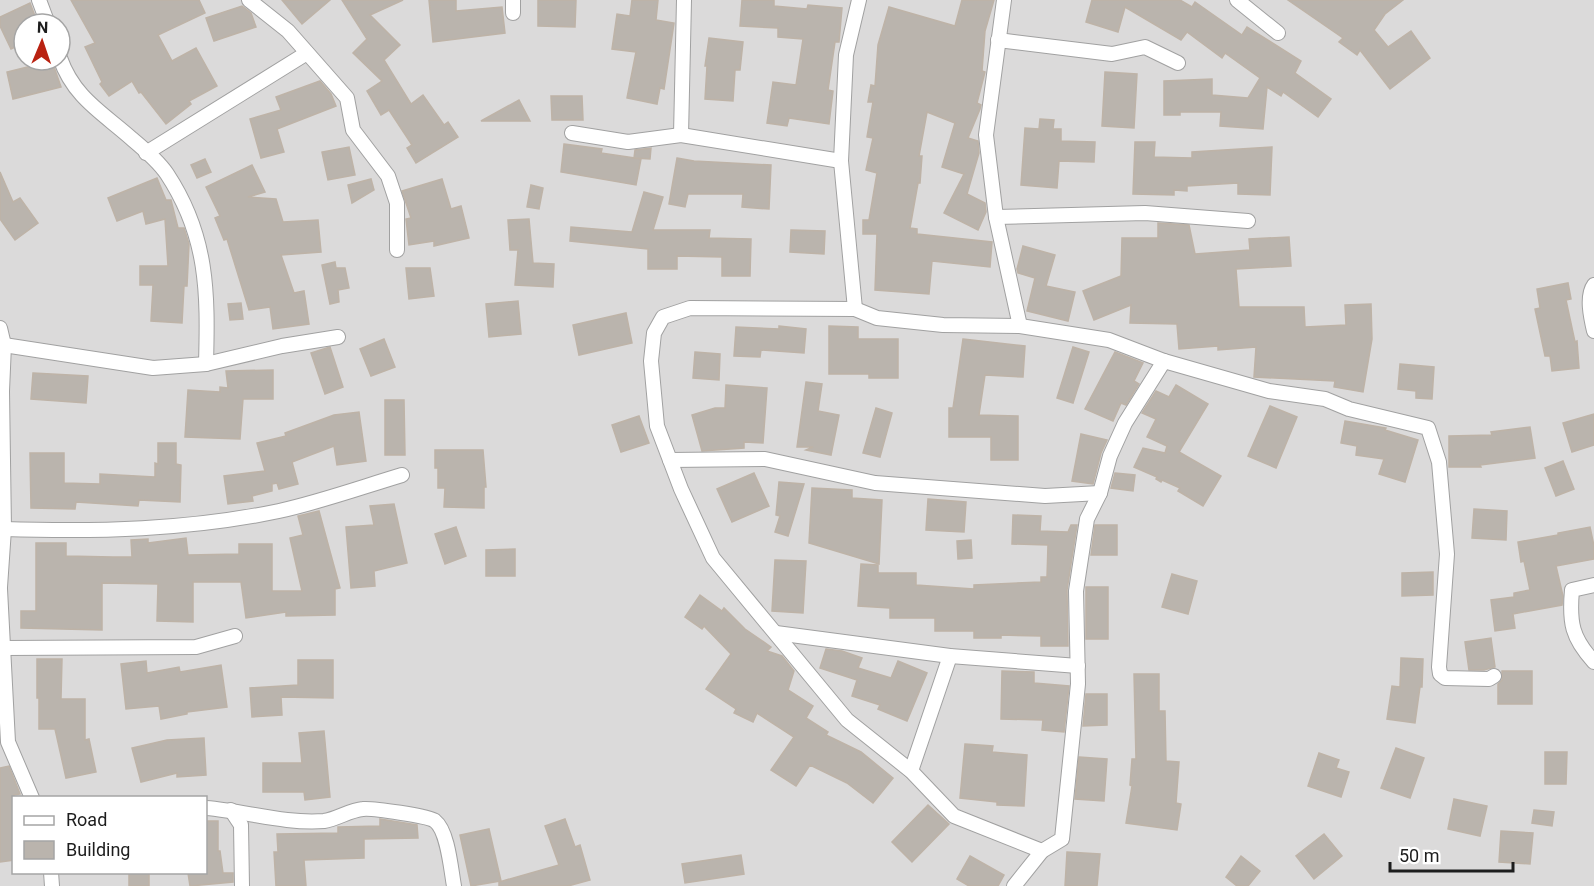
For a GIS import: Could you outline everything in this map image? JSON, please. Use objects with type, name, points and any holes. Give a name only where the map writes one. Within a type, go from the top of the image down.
[{"type":"street","points":[[249,0],[288,31],[347,98],[353,130],[388,176],[397,203],[397,250]]},
{"type":"street","points":[[681,135],[684,0]]},
{"type":"street","points":[[855,309],[841,161],[846,55],[859,0]]},
{"type":"street","points":[[1004,0],[986,135],[996,217],[1020,326]]},
{"type":"street","points":[[1237,0],[1278,33]]},
{"type":"street","points":[[998,40],[1112,54],[1145,47],[1178,63]]},
{"type":"street","points":[[146,153],[307,53]]},
{"type":"street","points":[[65,72],[91,106],[132,139],[166,173],[187,211],[201,250],[207,307],[206,364]]},
{"type":"street","points":[[572,133],[628,142],[681,135],[841,161]]},
{"type":"street","points":[[996,217],[1145,213],[1248,221]]},
{"type":"street","points":[[1594,285],[1590,290],[1594,331]]},
{"type":"street","points":[[1042,851],[954,816],[911,771],[847,720],[713,558],[657,426],[651,361],[654,333],[663,317],[690,308],[855,309],[877,318],[943,325],[1020,326],[1109,340],[1164,361],[1269,391],[1326,399],[1349,409],[1428,428],[1439,462],[1447,554],[1438,667],[1440,674],[1445,678],[1489,679],[1494,675]]},
{"type":"street","points":[[0,328],[4,345],[2,391],[4,529],[0,588],[4,648],[4,743],[31,796]]},
{"type":"street","points":[[4,345],[153,368],[206,364],[282,346],[338,337]]},
{"type":"street","points":[[1014,886],[1042,851],[1062,838],[1078,684],[1077,591],[1087,519],[1100,493],[1110,456],[1125,423],[1164,361]]},
{"type":"street","points":[[670,460],[765,459],[875,483],[1045,496],[1100,493]]},
{"type":"street","points":[[4,529],[77,531],[187,526],[280,511],[402,475]]},
{"type":"street","points":[[1594,585],[1572,590],[1570,613],[1572,632],[1594,662]]},
{"type":"street","points":[[776,633],[950,656],[1078,666]]},
{"type":"street","points":[[4,648],[196,647],[235,636]]},
{"type":"street","points":[[911,771],[950,656]]},
{"type":"street","points":[[207,808],[231,810],[296,822],[327,820],[363,809],[423,816],[435,820],[441,828],[450,857],[454,886]]},
{"type":"street","points":[[231,810],[241,825],[242,886]]},
{"type":"shaded area","points":[[0,0],[1594,0],[1594,886],[0,886]]},
{"type":"building","points":[[71,0],[199,0],[205,13],[158,35],[172,61],[196,48],[217,86],[189,101],[191,104],[166,124],[141,92],[139,93],[132,81],[109,96],[100,84],[102,82],[85,47],[95,43]]},
{"type":"building","points":[[282,0],[330,0],[302,24]]},
{"type":"building","points":[[342,0],[403,0],[370,15],[400,45],[384,60],[411,104],[423,95],[444,125],[448,122],[458,137],[416,163],[407,148],[412,145],[389,110],[381,115],[367,91],[382,81],[353,53],[367,39]]},
{"type":"building","points":[[429,0],[456,0],[456,11],[502,7],[505,33],[433,42]]},
{"type":"building","points":[[538,0],[576,0],[575,27],[538,26]]},
{"type":"building","points":[[632,0],[658,0],[656,20],[674,23],[664,89],[660,88],[657,104],[627,98],[636,52],[612,49],[617,14],[630,16]]},
{"type":"building","points":[[742,0],[774,0],[774,6],[807,9],[808,5],[842,8],[839,42],[835,42],[828,90],[833,91],[829,124],[789,118],[787,126],[767,123],[773,82],[796,85],[803,39],[778,37],[778,28],[740,26]]},
{"type":"building","points":[[962,0],[994,0],[985,31],[982,71],[985,72],[977,103],[981,105],[968,138],[978,141],[979,153],[967,194],[985,203],[986,212],[978,230],[944,213],[964,174],[942,167],[955,123],[927,112],[919,156],[922,156],[920,183],[918,183],[910,228],[917,229],[917,234],[992,242],[990,267],[932,261],[929,294],[875,290],[877,234],[863,234],[863,220],[869,220],[877,173],[866,170],[873,138],[867,137],[873,102],[868,102],[871,85],[875,86],[878,45],[889,7],[955,26]]},
{"type":"building","points":[[1092,0],[1180,0],[1192,7],[1195,2],[1242,35],[1247,27],[1301,61],[1295,73],[1331,99],[1318,117],[1283,92],[1281,96],[1267,87],[1263,129],[1220,126],[1221,112],[1180,112],[1180,115],[1164,115],[1164,81],[1212,79],[1212,95],[1248,98],[1260,78],[1225,53],[1222,58],[1187,32],[1181,40],[1125,7],[1118,32],[1086,22]]},
{"type":"building","points":[[1288,0],[1403,0],[1385,14],[1374,30],[1388,47],[1411,31],[1430,58],[1390,89],[1360,50],[1357,55],[1339,42],[1343,38]]},
{"type":"building","points":[[30,3],[33,12],[12,12],[11,49],[0,26],[0,17]]},
{"type":"building","points":[[242,6],[251,13],[256,27],[214,41],[206,18]]},
{"type":"building","points":[[709,38],[743,42],[740,70],[735,70],[733,101],[705,99],[707,66],[705,66]]},
{"type":"building","points":[[7,72],[56,72],[61,87],[13,99]]},
{"type":"building","points":[[1105,72],[1137,74],[1134,128],[1102,126]]},
{"type":"building","points":[[320,81],[331,94],[336,106],[277,129],[284,152],[261,158],[250,119],[281,110],[276,97]]},
{"type":"building","points":[[551,96],[582,96],[583,120],[552,120]]},
{"type":"building","points":[[519,100],[530,121],[481,121]]},
{"type":"building","points":[[1040,119],[1054,120],[1053,129],[1061,129],[1061,141],[1095,142],[1094,162],[1059,161],[1057,188],[1021,185],[1025,128],[1039,129]]},
{"type":"building","points":[[1135,142],[1155,142],[1154,157],[1192,158],[1192,152],[1272,147],[1270,195],[1238,194],[1238,183],[1187,186],[1187,191],[1174,190],[1174,195],[1133,194]]},
{"type":"building","points":[[564,144],[602,149],[601,153],[641,159],[636,185],[561,172]]},
{"type":"building","points":[[349,147],[355,175],[328,180],[322,152]]},
{"type":"building","points":[[651,148],[650,159],[634,158],[635,150]]},
{"type":"building","points":[[677,158],[771,165],[769,209],[742,207],[743,194],[688,194],[685,207],[669,204]]},
{"type":"building","points":[[205,159],[211,172],[197,178],[191,165]]},
{"type":"building","points":[[252,165],[265,192],[248,197],[276,199],[283,222],[318,220],[321,252],[281,255],[294,293],[304,291],[309,324],[273,329],[270,307],[249,310],[227,239],[224,240],[215,218],[220,216],[206,187]]},
{"type":"building","points":[[0,172],[13,202],[20,198],[38,223],[15,240],[0,219]]},
{"type":"building","points":[[157,178],[166,200],[171,200],[178,228],[184,228],[189,244],[182,323],[151,321],[153,285],[140,285],[140,266],[168,266],[165,219],[146,224],[143,211],[117,221],[108,198]]},
{"type":"building","points":[[371,179],[374,190],[352,203],[348,185]]},
{"type":"building","points":[[442,179],[451,209],[461,206],[469,238],[434,246],[434,241],[409,245],[406,219],[411,218],[402,191]]},
{"type":"building","points":[[531,185],[543,188],[539,209],[527,207]]},
{"type":"building","points":[[644,192],[663,197],[653,230],[710,230],[709,238],[751,239],[750,276],[722,276],[722,257],[677,256],[677,269],[648,269],[648,249],[570,241],[571,227],[632,232]]},
{"type":"building","points":[[529,219],[533,263],[554,264],[553,287],[515,285],[518,250],[510,250],[508,220]]},
{"type":"building","points":[[1158,223],[1189,225],[1195,254],[1250,250],[1249,239],[1289,237],[1291,266],[1236,269],[1239,307],[1304,307],[1305,327],[1346,325],[1345,305],[1371,304],[1372,339],[1363,392],[1334,387],[1335,381],[1254,377],[1256,347],[1218,350],[1218,346],[1179,349],[1177,324],[1130,323],[1131,305],[1094,320],[1083,291],[1121,276],[1122,238],[1158,238]]},
{"type":"building","points":[[791,230],[825,231],[824,254],[790,252]]},
{"type":"building","points":[[1023,246],[1055,255],[1046,286],[1075,292],[1068,321],[1027,311],[1035,278],[1018,273]]},
{"type":"building","points":[[335,262],[336,268],[345,268],[349,288],[338,290],[339,302],[330,304],[322,265]]},
{"type":"building","points":[[406,268],[430,268],[434,296],[409,299]]},
{"type":"building","points":[[1568,283],[1571,299],[1566,300],[1575,342],[1577,341],[1579,368],[1552,371],[1550,356],[1545,356],[1535,309],[1540,308],[1537,289]]},
{"type":"building","points":[[518,301],[521,334],[489,337],[486,304]]},
{"type":"building","points":[[241,303],[243,319],[230,320],[228,304]]},
{"type":"building","points":[[626,313],[632,343],[579,355],[573,325]]},
{"type":"building","points":[[779,326],[806,329],[804,353],[761,350],[760,357],[734,356],[736,327],[779,329]]},
{"type":"building","points":[[829,326],[858,327],[858,339],[898,339],[898,378],[869,378],[869,374],[829,374]]},
{"type":"building","points":[[384,339],[395,367],[371,376],[360,349]]},
{"type":"building","points":[[963,339],[1025,346],[1023,377],[985,375],[979,415],[1018,416],[1018,460],[991,460],[991,437],[949,437],[949,408],[953,408]]},
{"type":"building","points":[[330,347],[343,387],[325,394],[311,353]]},
{"type":"building","points":[[1073,347],[1089,352],[1073,403],[1057,398]]},
{"type":"building","points":[[695,352],[720,354],[719,380],[693,378]]},
{"type":"building","points":[[1115,352],[1143,363],[1134,381],[1139,384],[1126,405],[1121,403],[1113,421],[1085,409]]},
{"type":"building","points":[[1400,364],[1434,367],[1432,399],[1416,398],[1416,391],[1398,389]]},
{"type":"building","points":[[273,370],[273,399],[243,399],[240,439],[185,437],[188,390],[220,392],[220,387],[228,388],[226,371]]},
{"type":"building","points":[[33,373],[88,376],[86,403],[31,399]]},
{"type":"building","points":[[806,382],[822,384],[818,411],[839,415],[831,455],[806,450],[813,447],[797,447]]},
{"type":"building","points":[[726,385],[767,388],[763,443],[744,442],[744,448],[702,451],[692,415],[715,408],[725,408]]},
{"type":"building","points":[[1176,385],[1208,404],[1179,452],[1221,476],[1203,506],[1178,491],[1180,488],[1162,480],[1161,482],[1156,479],[1157,477],[1134,467],[1143,448],[1165,453],[1167,446],[1147,437],[1156,419],[1142,413],[1156,391],[1169,397]]},
{"type":"building","points":[[385,400],[404,400],[405,455],[385,455]]},
{"type":"building","points":[[1270,406],[1297,417],[1276,468],[1248,456]]},
{"type":"building","points":[[876,408],[892,413],[880,457],[863,453]]},
{"type":"building","points":[[359,412],[366,461],[337,465],[334,446],[292,462],[298,484],[279,489],[277,483],[272,484],[272,491],[252,496],[253,501],[228,504],[224,476],[265,471],[257,443],[286,436],[285,433],[334,415]]},
{"type":"building","points":[[1594,414],[1594,445],[1572,452],[1563,423]]},
{"type":"building","points":[[639,416],[649,443],[621,452],[612,425]]},
{"type":"building","points":[[1345,421],[1386,428],[1385,430],[1418,440],[1405,482],[1379,474],[1384,459],[1356,455],[1357,446],[1341,443]]},
{"type":"building","points":[[1530,427],[1535,458],[1480,465],[1481,467],[1449,467],[1449,436],[1492,435],[1491,432]]},
{"type":"building","points":[[1081,434],[1107,440],[1093,484],[1072,481]]},
{"type":"building","points":[[158,443],[176,443],[176,464],[181,465],[180,502],[139,500],[138,506],[76,502],[75,509],[31,508],[30,453],[64,453],[64,483],[100,484],[100,474],[155,477],[155,463],[158,464]]},
{"type":"building","points":[[435,450],[483,450],[486,487],[484,487],[484,508],[444,507],[445,488],[438,488]]},
{"type":"building","points":[[1563,461],[1574,489],[1556,496],[1545,468]]},
{"type":"building","points":[[754,473],[769,506],[732,522],[717,489]]},
{"type":"building","points":[[1115,473],[1135,475],[1133,491],[1111,488]]},
{"type":"building","points":[[779,482],[804,484],[788,536],[775,532],[780,516],[776,515]]},
{"type":"building","points":[[812,488],[852,490],[852,498],[882,500],[879,564],[809,543]]},
{"type":"building","points":[[928,499],[966,502],[964,532],[926,530]]},
{"type":"building","points":[[394,504],[407,563],[374,571],[375,586],[351,588],[346,527],[374,525],[370,506]]},
{"type":"building","points":[[1474,509],[1507,511],[1506,540],[1472,538]]},
{"type":"building","points":[[319,511],[340,588],[335,589],[335,615],[286,616],[286,612],[246,618],[241,582],[193,582],[193,622],[157,621],[158,584],[102,583],[102,630],[21,628],[21,611],[36,611],[36,543],[66,543],[66,556],[113,557],[132,557],[131,540],[148,539],[148,543],[186,538],[188,555],[239,554],[239,544],[272,544],[272,591],[302,591],[290,538],[303,535],[298,516]]},
{"type":"building","points":[[1013,515],[1041,516],[1040,531],[1068,532],[1071,525],[1077,525],[1067,590],[1068,646],[1041,646],[1041,636],[1001,635],[1001,638],[974,638],[974,631],[935,631],[935,618],[890,618],[890,608],[858,606],[861,564],[878,565],[878,573],[916,573],[916,585],[974,589],[974,585],[1041,582],[1041,577],[1047,577],[1048,545],[1012,544]]},
{"type":"building","points":[[1095,525],[1117,525],[1117,555],[1091,555]]},
{"type":"building","points":[[456,527],[466,556],[445,564],[435,534]]},
{"type":"building","points":[[1590,527],[1594,559],[1556,566],[1563,596],[1562,605],[1513,614],[1515,628],[1495,631],[1491,600],[1514,597],[1514,593],[1530,590],[1524,561],[1521,562],[1518,542]]},
{"type":"building","points":[[971,540],[972,558],[958,559],[957,541]]},
{"type":"building","points":[[515,549],[515,576],[486,576],[486,550]]},
{"type":"building","points":[[775,560],[806,561],[803,613],[772,611]]},
{"type":"building","points":[[1433,572],[1433,595],[1402,596],[1402,573]]},
{"type":"building","points":[[1172,574],[1197,581],[1188,614],[1162,607]]},
{"type":"building","points":[[1086,587],[1108,587],[1108,639],[1086,639]]},
{"type":"building","points":[[700,595],[722,611],[724,608],[745,629],[771,647],[767,651],[782,656],[794,671],[788,690],[813,706],[806,718],[828,732],[826,735],[861,752],[893,778],[873,803],[847,783],[810,765],[796,786],[771,770],[794,737],[757,713],[753,722],[734,713],[736,709],[706,689],[731,654],[704,626],[702,629],[685,617]]},
{"type":"building","points":[[1491,638],[1495,667],[1469,670],[1465,642]]},
{"type":"building","points":[[826,649],[842,651],[862,658],[858,668],[891,678],[898,661],[927,673],[907,721],[878,709],[880,705],[852,696],[857,680],[820,668]]},
{"type":"building","points":[[1401,658],[1423,659],[1422,687],[1420,687],[1415,723],[1387,719],[1392,686],[1400,687]]},
{"type":"building","points":[[37,659],[62,659],[61,699],[85,699],[85,740],[89,739],[96,772],[66,778],[55,729],[39,729]]},
{"type":"building","points":[[298,660],[333,660],[333,698],[281,697],[282,715],[252,717],[250,688],[298,685]]},
{"type":"building","points":[[146,661],[147,673],[179,667],[180,672],[221,665],[227,707],[187,712],[187,714],[161,719],[159,706],[126,709],[121,664]]},
{"type":"building","points":[[1002,671],[1034,672],[1034,683],[1069,686],[1064,732],[1042,730],[1043,720],[1001,719]]},
{"type":"building","points":[[1502,671],[1532,671],[1532,704],[1498,704],[1498,684],[1502,680]]},
{"type":"building","points":[[1134,674],[1159,674],[1159,711],[1165,711],[1166,761],[1179,762],[1176,803],[1181,804],[1177,830],[1126,823],[1132,786],[1130,785],[1132,759],[1136,759]]},
{"type":"building","points":[[1086,694],[1107,694],[1107,725],[1083,726]]},
{"type":"building","points":[[324,731],[330,797],[305,800],[304,792],[263,792],[263,763],[302,763],[299,733]]},
{"type":"building","points":[[204,738],[206,775],[177,777],[177,773],[141,782],[132,748],[167,740]]},
{"type":"building","points":[[965,744],[993,746],[992,752],[1027,755],[1024,806],[997,805],[997,802],[960,798]]},
{"type":"building","points":[[1396,748],[1424,758],[1410,798],[1381,788]]},
{"type":"building","points":[[1545,752],[1567,752],[1566,784],[1545,784]]},
{"type":"building","points":[[1319,753],[1339,760],[1336,768],[1349,772],[1341,797],[1308,786]]},
{"type":"building","points":[[1079,757],[1107,759],[1104,801],[1075,799]]},
{"type":"building","points":[[9,766],[20,794],[12,796],[12,860],[0,862],[0,768]]},
{"type":"building","points":[[1454,799],[1487,806],[1480,836],[1448,829]]},
{"type":"building","points":[[928,805],[949,824],[912,862],[892,842]]},
{"type":"building","points":[[1534,810],[1554,812],[1552,826],[1532,823]]},
{"type":"building","points":[[380,819],[417,825],[418,838],[364,839],[364,858],[304,860],[306,886],[276,886],[274,852],[278,852],[277,834],[338,833],[338,827],[380,826]]},
{"type":"building","points":[[565,819],[575,847],[580,845],[590,880],[568,886],[499,886],[499,882],[559,865],[545,826]]},
{"type":"building","points":[[207,821],[218,821],[218,851],[220,851],[223,873],[233,873],[233,882],[190,886],[188,874],[207,874]]},
{"type":"building","points":[[489,829],[501,881],[471,886],[460,835]]},
{"type":"building","points":[[1501,831],[1533,833],[1530,864],[1499,862]]},
{"type":"building","points":[[1324,834],[1342,856],[1314,879],[1296,856]]},
{"type":"building","points":[[1067,852],[1100,854],[1097,886],[1065,886]]},
{"type":"building","points":[[741,855],[744,874],[685,883],[682,864]]},
{"type":"building","points":[[970,856],[1004,875],[998,886],[969,886],[957,879]]},
{"type":"building","points":[[1241,856],[1260,871],[1248,886],[1237,886],[1226,877]]},
{"type":"building","points":[[129,874],[149,874],[149,886],[129,886]]}]
